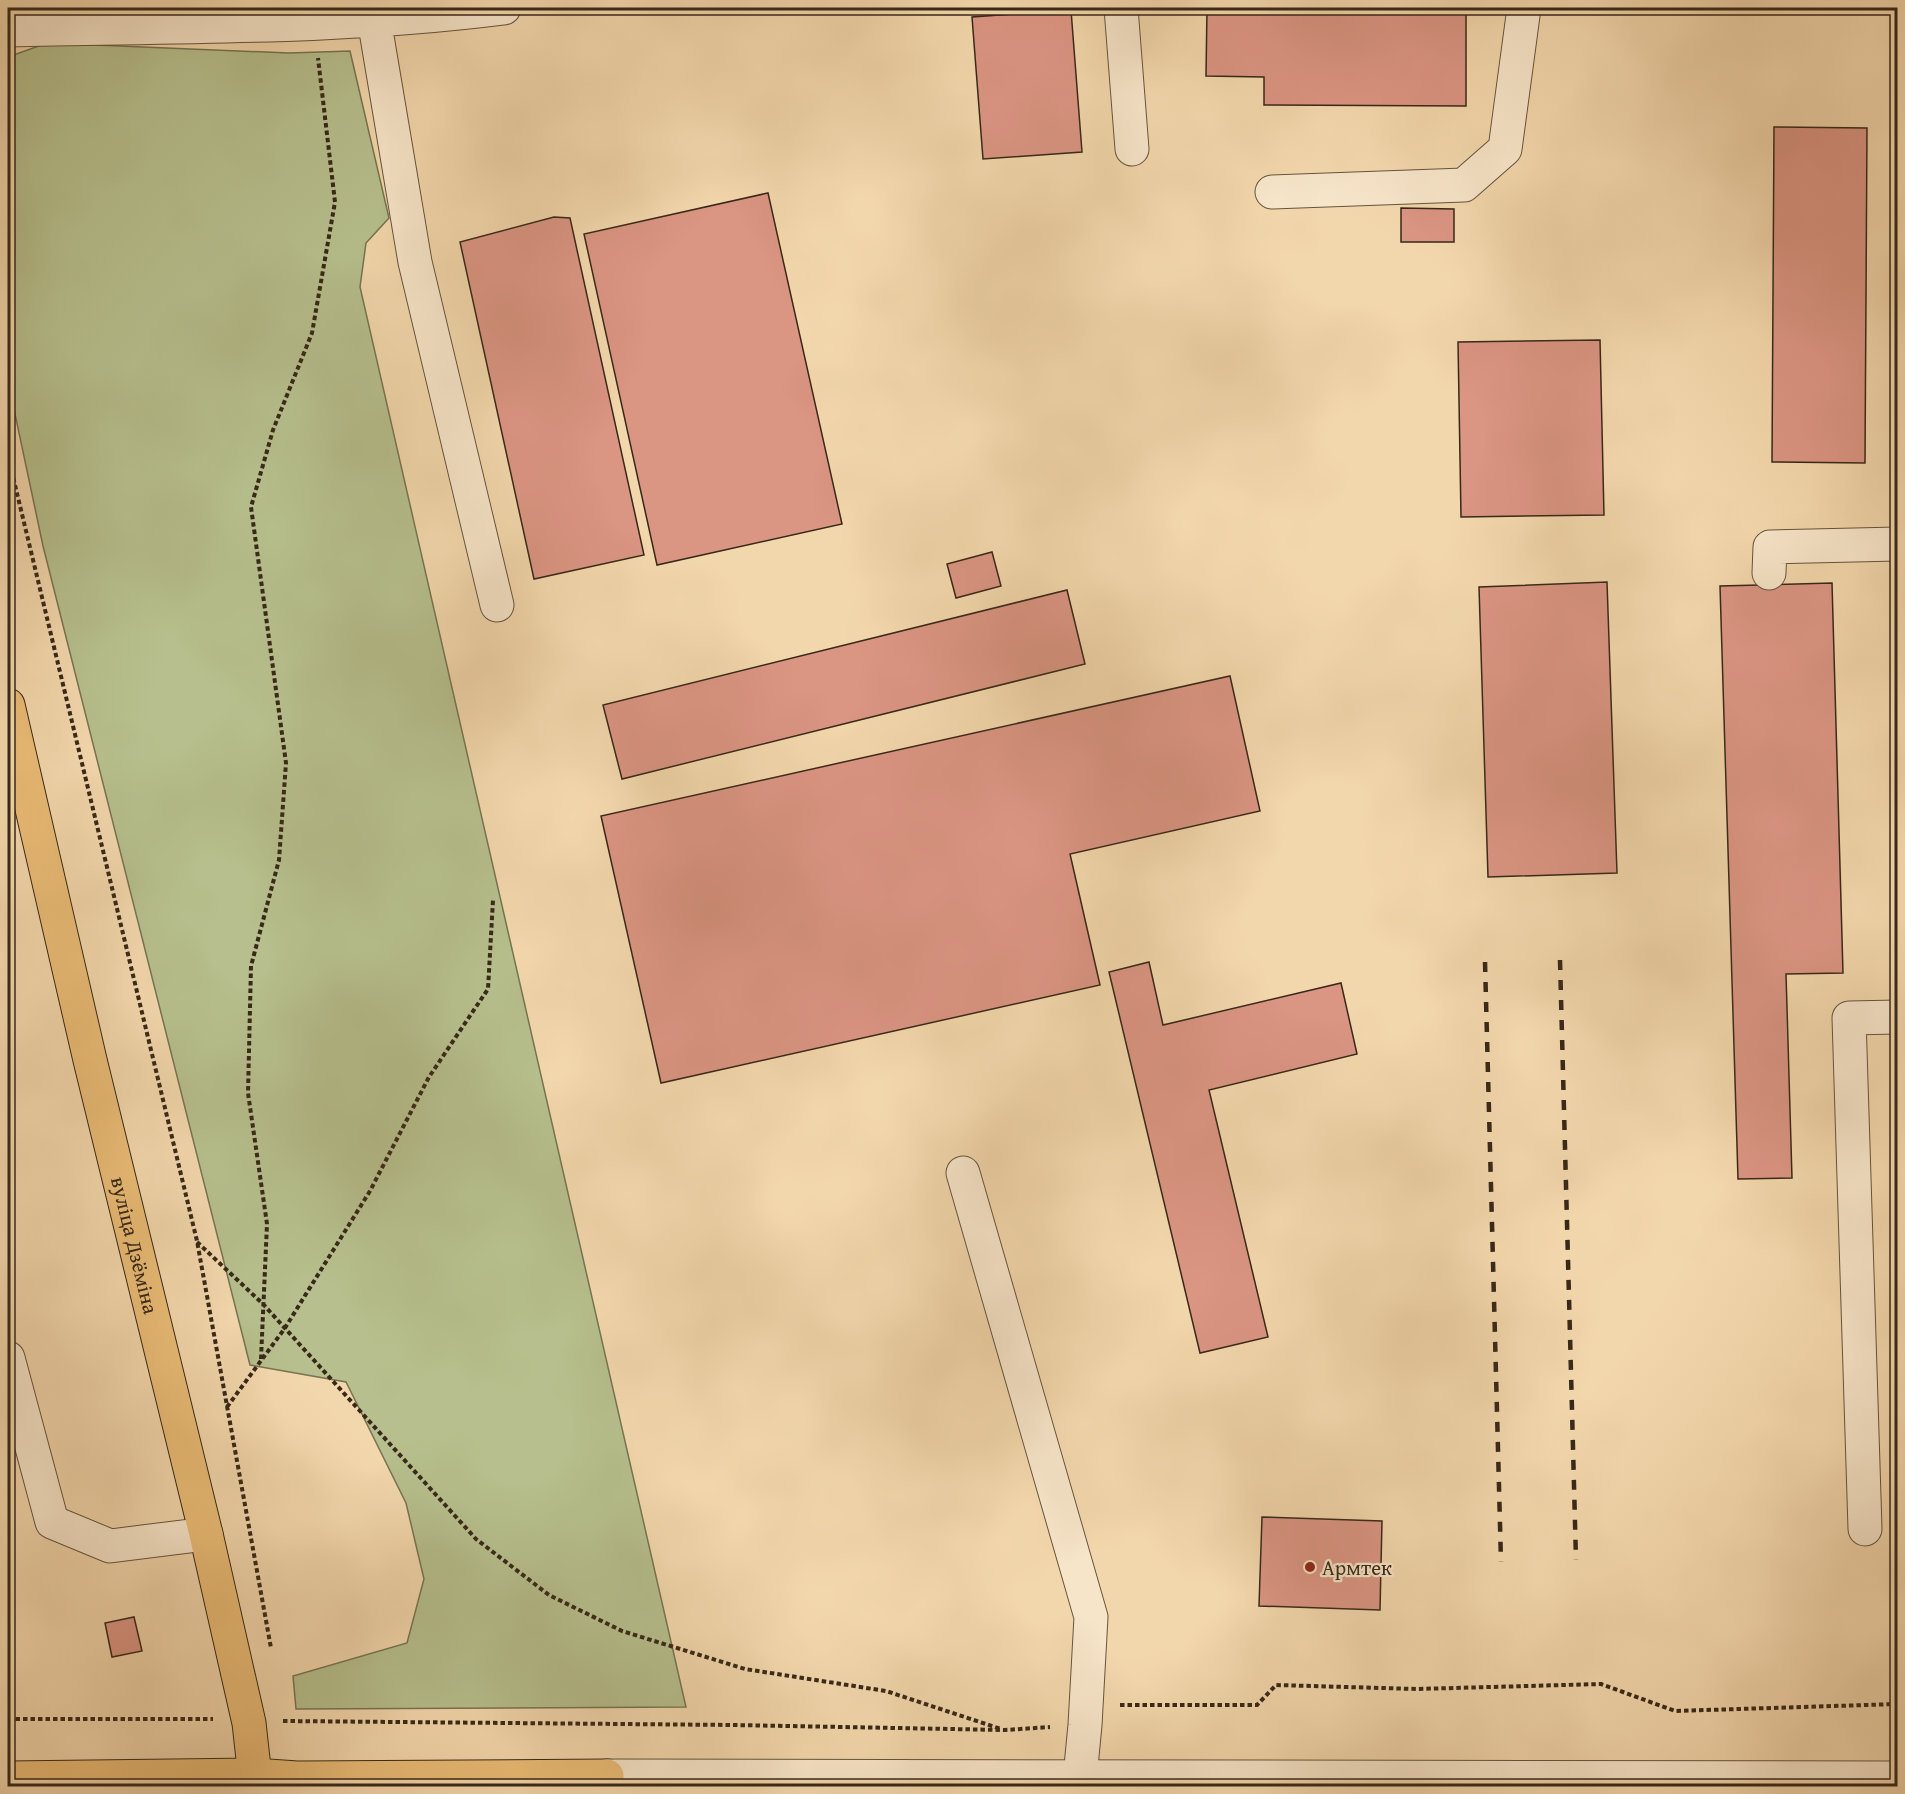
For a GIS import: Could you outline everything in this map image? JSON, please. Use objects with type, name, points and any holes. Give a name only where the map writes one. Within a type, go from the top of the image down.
[{"type":"main road","name":"вуліца Дзёміна","points":[[8,705],[90,1060],[206,1534],[249,1723],[255,1781]]},
{"type":"main road","points":[[8,1778],[602,1781]]},
{"type":"street","points":[[8,30],[314,22],[504,8]]},
{"type":"street","points":[[1121,8],[1132,149]]},
{"type":"street","points":[[1272,192],[1464,185],[1506,149],[1524,8]]},
{"type":"street","points":[[374,19],[415,262],[497,605]]},
{"type":"street","points":[[1769,573],[1770,547],[1898,543]]},
{"type":"street","points":[[1864,1529],[1849,1018],[1898,1017]]},
{"type":"street","points":[[963,1173],[1091,1617],[1080,1777]]},
{"type":"street","points":[[8,1359],[52,1522],[110,1546],[206,1534]]},
{"type":"street","points":[[602,1781],[1080,1777],[1354,1782],[1890,1781]]},
{"type":"path","points":[[261,1359],[267,1224],[248,1093],[251,966],[279,860],[286,763],[251,507],[273,430],[312,333],[335,202],[314,22]]},
{"type":"path","points":[[8,456],[197,1241],[271,1652]]},
{"type":"path","points":[[226,1408],[285,1328],[370,1191],[429,1077],[488,989],[493,900]]},
{"type":"path","points":[[197,1241],[264,1304],[408,1467],[476,1539],[549,1595],[622,1631],[745,1670],[886,1690],[1005,1730]]},
{"type":"path","points":[[8,1719],[203,1719],[249,1723],[284,1721],[282,1710]]},
{"type":"green space","points":[[47,43],[289,53],[350,51],[389,218],[366,243],[360,287],[686,1707],[296,1709],[293,1676],[407,1643],[424,1579],[406,1503],[346,1382],[250,1365],[43,546],[8,381],[8,57]]},
{"type":"building","points":[[1207,8],[1466,8],[1466,106],[1264,105],[1264,77],[1206,76]]},
{"type":"building","points":[[1071,10],[1082,152],[983,159],[972,17]]},
{"type":"building","points":[[1774,127],[1867,128],[1865,463],[1772,462]]},
{"type":"building","points":[[768,193],[842,524],[657,565],[584,234]]},
{"type":"building","points":[[1401,208],[1454,209],[1454,242],[1401,242]]},
{"type":"building","points":[[554,217],[570,218],[644,555],[534,579],[460,242]]},
{"type":"building","points":[[1600,340],[1604,515],[1461,517],[1458,342]]},
{"type":"building","points":[[992,552],[1001,586],[956,598],[947,564]]},
{"type":"building","points":[[1607,582],[1617,873],[1488,877],[1479,587]]},
{"type":"building","points":[[1832,583],[1843,973],[1786,974],[1792,1178],[1738,1179],[1720,586]]},
{"type":"building","points":[[1067,590],[1085,664],[622,779],[603,705]]},
{"type":"building","points":[[1230,676],[1260,811],[1070,854],[1100,985],[661,1083],[601,816]]},
{"type":"building","points":[[1149,962],[1163,1025],[1341,983],[1357,1054],[1209,1090],[1268,1337],[1200,1353],[1109,972]]},
{"type":"building","points":[[1262,1517],[1382,1521],[1380,1610],[1259,1606]]},
{"type":"building","points":[[134,1617],[142,1651],[112,1657],[105,1623]]},
{"type":"railway","points":[[1560,960],[1576,1560]]},
{"type":"railway","points":[[1485,962],[1501,1562]]},
{"type":"place","name":"Армтек","points":[[1310,1567]]}]
